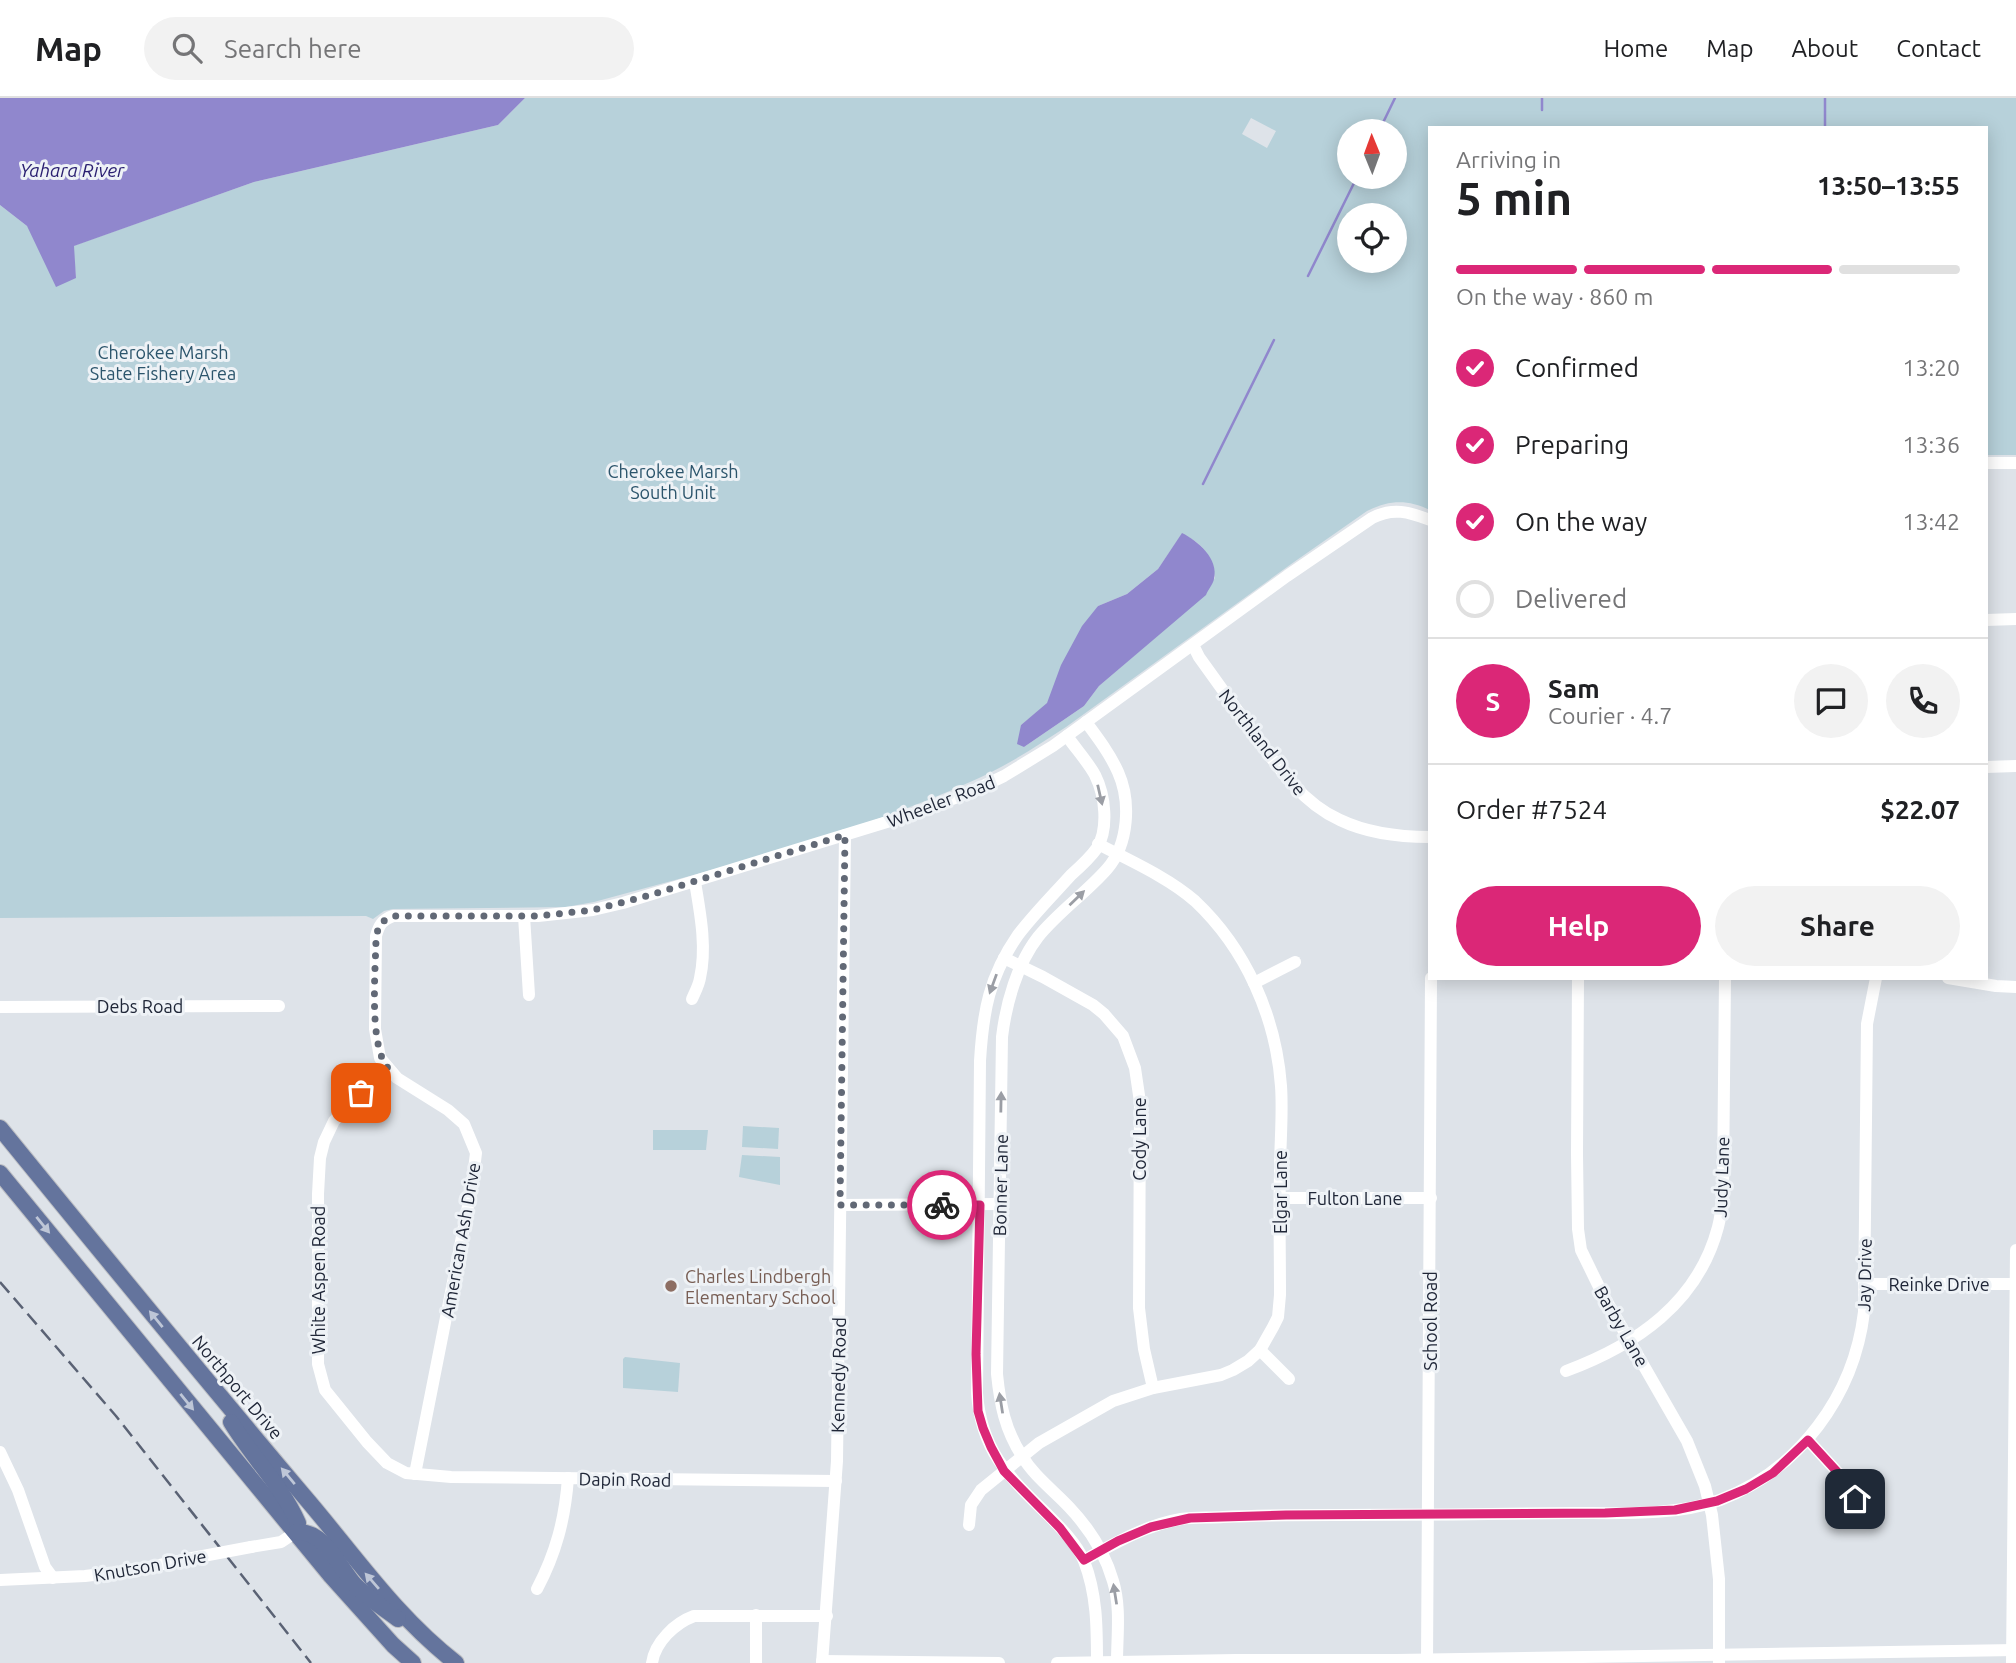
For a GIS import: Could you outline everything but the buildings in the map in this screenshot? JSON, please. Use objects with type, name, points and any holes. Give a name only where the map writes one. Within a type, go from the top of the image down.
[{"type":"main road","name":"Northport Drive","points":[[0,1128],[207,1382],[332,1528],[362,1568],[422,1635],[456,1663]]},
{"type":"main road","points":[[0,1173],[358,1606],[413,1663]]},
{"type":"main road","points":[[207,1382],[245,1444],[283,1496],[298,1523],[296,1532]]},
{"type":"main road","points":[[296,1532],[308,1532],[325,1545],[354,1584],[372,1601],[422,1635]]},
{"type":"street","points":[[1988,463],[2016,463]]},
{"type":"street","name":"Wheeler Road","points":[[388,1068],[380,1058],[375,1029],[376,936],[385,919],[393,916],[538,916],[593,910],[695,882],[913,814],[971,792],[1036,757],[1067,736],[1346,535],[1381,513],[1398,510],[1428,519]]},
{"type":"street","points":[[1988,620],[2016,620]]},
{"type":"street","name":"Northland Drive","points":[[1193,645],[1275,763],[1308,799],[1328,814],[1362,829],[1403,837],[1428,837]]},
{"type":"street","name":"Bonner Lane","points":[[1086,722],[1119,773],[1124,792],[1125,831],[1117,854],[1108,868],[1038,938],[1011,990],[1002,1037],[997,1374],[1004,1419],[1022,1456],[1088,1529],[1101,1551],[1115,1591],[1117,1662]]},
{"type":"street","points":[[1067,736],[1095,774],[1098,784],[1104,814],[1098,844]]},
{"type":"street","points":[[1988,767],[2016,766]]},
{"type":"street","name":"Kennedy Road","points":[[822,1662],[836,1481],[845,835]]},
{"type":"street","name":"Bonner Lane","points":[[1097,1662],[1097,1617],[1084,1560],[1060,1528],[1004,1471],[991,1447],[978,1411],[976,1354],[980,1074],[982,1024],[986,1004],[994,977],[1019,935],[1098,844]]},
{"type":"street","name":"Elgar Lane","points":[[969,1525],[973,1500],[986,1485],[1039,1443],[1112,1401],[1153,1388],[1221,1375],[1233,1370],[1260,1350],[1278,1317],[1281,1107],[1279,1069],[1263,1000],[1228,942],[1195,901],[1170,883],[1098,844]]},
{"type":"street","points":[[692,999],[700,979],[702,962],[701,913],[695,882]]},
{"type":"street","points":[[524,916],[529,995]]},
{"type":"street","name":"Cody Lane","points":[[1004,958],[1093,1005],[1104,1014],[1123,1036],[1135,1068],[1140,1102],[1139,1308],[1144,1349],[1153,1388]]},
{"type":"street","points":[[1254,983],[1295,962]]},
{"type":"street","name":"School Road","points":[[1427,1661],[1431,980]]},
{"type":"street","name":"Barby Lane","points":[[1577,980],[1577,1229],[1580,1250],[1687,1441],[1699,1470],[1712,1515],[1719,1579],[1719,1658]]},
{"type":"street","name":"Judy Lane","points":[[1566,1371],[1611,1352],[1651,1325],[1684,1296],[1703,1267],[1719,1225],[1723,1184],[1725,980]]},
{"type":"street","name":"Jay Drive","points":[[1084,1560],[1151,1527],[1190,1518],[1675,1510],[1709,1503],[1746,1489],[1773,1473],[1808,1440],[1827,1414],[1850,1371],[1861,1336],[1864,1312],[1867,1024],[1876,980]]},
{"type":"street","points":[[1960,980],[2016,987]]},
{"type":"street","name":"Debs Road","points":[[0,1007],[279,1006]]},
{"type":"street","name":"American Ash Drive","points":[[388,1068],[397,1078],[448,1110],[464,1124],[476,1153],[472,1186],[415,1474]]},
{"type":"street","name":"White Aspen Road","points":[[388,1068],[334,1121],[320,1158],[318,1364],[325,1390],[367,1442],[393,1467],[415,1474]]},
{"type":"street","name":"Fulton Lane","points":[[1280,1198],[1431,1198]]},
{"type":"street","points":[[840,1205],[1000,1204]]},
{"type":"street","points":[[1057,1663],[2013,1654],[2016,1250]]},
{"type":"street","name":"Reinke Drive","points":[[1864,1284],[2015,1284]]},
{"type":"street","points":[[1260,1350],[1289,1379]]},
{"type":"street","points":[[1808,1440],[1842,1477],[1855,1499]]},
{"type":"street","points":[[0,1452],[18,1490],[45,1567],[53,1578]]},
{"type":"street","name":"Dapin Road","points":[[415,1474],[451,1477],[836,1481]]},
{"type":"street","points":[[537,1589],[551,1562],[561,1528],[568,1478]]},
{"type":"street","name":"Knutson Drive","points":[[0,1580],[135,1570],[281,1542],[296,1532]]},
{"type":"street","points":[[652,1663],[653,1656],[665,1636],[683,1620],[705,1615],[827,1616]]},
{"type":"street","points":[[756,1615],[756,1663]]},
{"type":"street","points":[[822,1662],[999,1663]]},
{"type":"green space","name":"Cherokee Marsh South Unit","points":[[525,98],[2016,98],[2016,455],[1988,455],[1988,126],[1428,126],[1428,509],[1398,502],[1367,511],[1066,727],[1002,767],[932,798],[837,833],[594,902],[566,907],[393,909],[384,911],[373,919],[366,916],[0,918],[0,205],[27,226],[76,278],[73,246],[254,182],[498,125]],"holes":[[[1251,118],[1276,131],[1267,148],[1242,134]],[[1182,534],[1205,551],[1215,578],[1179,617],[1099,686],[1084,706],[1024,747],[1021,725],[1047,704],[1098,606],[1127,594],[1158,569]]]},
{"type":"green space","points":[[743,1126],[779,1128],[778,1149],[742,1147]]},
{"type":"green space","points":[[653,1130],[708,1130],[706,1150],[653,1150]]},
{"type":"green space","points":[[742,1155],[780,1157],[780,1185],[739,1177]]},
{"type":"green space","points":[[625,1357],[680,1363],[678,1392],[623,1388]]},
{"type":"water","name":"Yahara River","points":[[0,98],[525,98],[498,125],[254,182],[74,246],[76,278],[56,287],[27,226],[0,205]]},
{"type":"water","points":[[1182,533],[1206,551],[1213,564],[1214,579],[1206,595],[1099,686],[1084,706],[1024,747],[1017,744],[1021,725],[1047,703],[1061,665],[1082,626],[1098,606],[1127,594],[1158,569]]},
{"type":"waterway","points":[[1385,119],[1395,98]]},
{"type":"waterway","points":[[1542,98],[1542,110]]},
{"type":"waterway","points":[[1825,98],[1825,126]]},
{"type":"waterway","points":[[1308,276],[1351,189]]},
{"type":"waterway","points":[[1203,484],[1274,340]]},
{"type":"railway","points":[[0,1282],[116,1416],[311,1663]]},
{"type":"way so far","points":[[361,1093],[388,1068],[380,1058],[375,1029],[376,936],[385,919],[393,916],[538,916],[593,910],[845,835],[840,1205],[942,1205]]},
{"type":"place","name":"Charles Lindbergh Elementary School","points":[[671,1286]]},
{"type":"route","points":[[942,1205],[980,1205],[976,1354],[978,1411],[983,1428],[1004,1471],[1060,1528],[1084,1560],[1151,1527],[1190,1518],[1675,1510],[1717,1501],[1746,1489],[1773,1473],[1808,1440],[1842,1477],[1855,1499]]},
{"type":"park label","name":"Cherokee Marsh State Fishery Area","points":[[163,362]]}]
